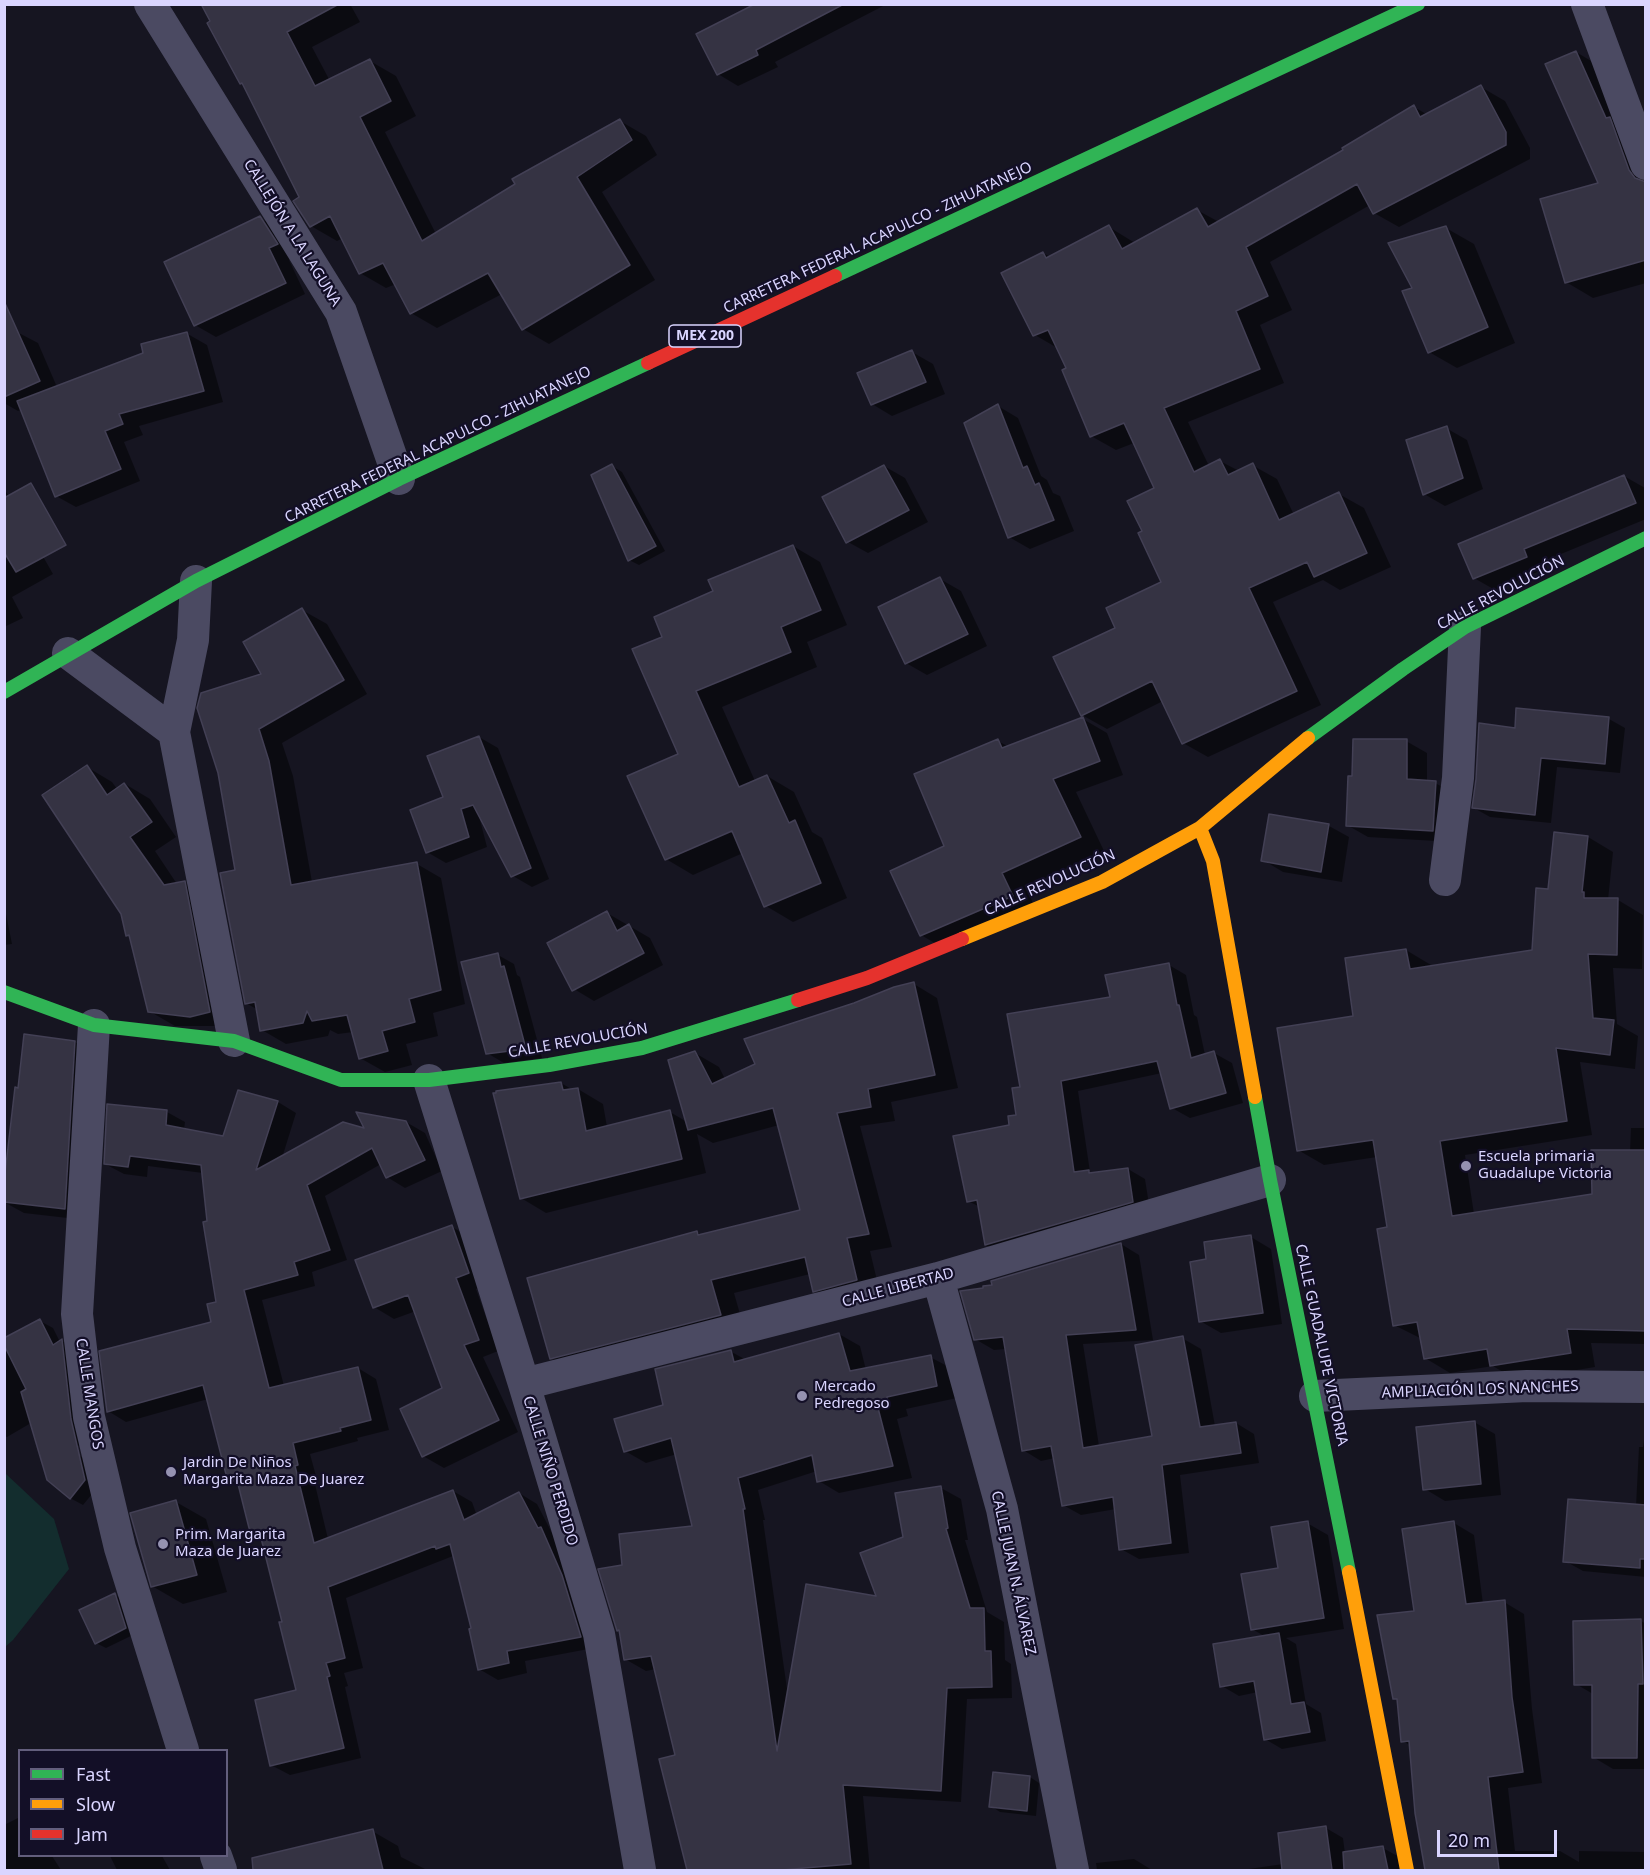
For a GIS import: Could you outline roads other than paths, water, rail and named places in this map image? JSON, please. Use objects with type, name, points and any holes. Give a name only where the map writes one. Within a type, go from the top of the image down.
[{"type":"street","name":"CALLEJÓN A LA LAGUNA","points":[[150,4],[340,312],[399,479]]},
{"type":"street","name":"CARRETERA FEDERAL ACAPULCO - ZIHUATANEJO","points":[[4,692],[196,581],[399,479],[1418,4]]},
{"type":"street","points":[[1587,4],[1646,164]]},
{"type":"street","name":"CALLE REVOLUCIÓN","points":[[4,992],[94,1025],[234,1041],[341,1080],[429,1080],[549,1065],[642,1048],[867,978],[1101,882],[1200,828],[1296,747],[1465,627],[1646,538]]},
{"type":"street","points":[[196,581],[193,640],[174,732],[234,1041]]},
{"type":"street","points":[[1445,880],[1458,778],[1465,627]]},
{"type":"street","points":[[68,653],[174,732]]},
{"type":"street","name":"CALLE GUADALUPE VICTORIA","points":[[1200,828],[1213,861],[1270,1180],[1315,1396],[1407,1870]]},
{"type":"street","name":"CALLE MANGOS","points":[[94,1025],[76,1314],[89,1417],[120,1548],[183,1749]]},
{"type":"street","name":"CALLE NIÑO PERDIDO","points":[[429,1080],[599,1634],[640,1870]]},
{"type":"street","name":"CALLE LIBERTAD","points":[[524,1384],[938,1278],[1270,1180]]},
{"type":"street","name":"CALLE JUAN N. ÁLVAREZ","points":[[938,1278],[1002,1509],[1073,1870]]},
{"type":"street","name":"AMPLIACIÓN LOS NANCHES","points":[[1315,1396],[1527,1386],[1646,1387]]},
{"type":"place","name":"Escuela primaria Guadalupe Victoria","points":[[1466,1166]]},
{"type":"place","name":"Mercado Pedregoso","points":[[802,1396]]},
{"type":"place","name":"Jardin De Niños Margarita Maza De Juarez","points":[[171,1472]]},
{"type":"place","name":"Prim. Margarita Maza de Juarez","points":[[163,1544]]}]
